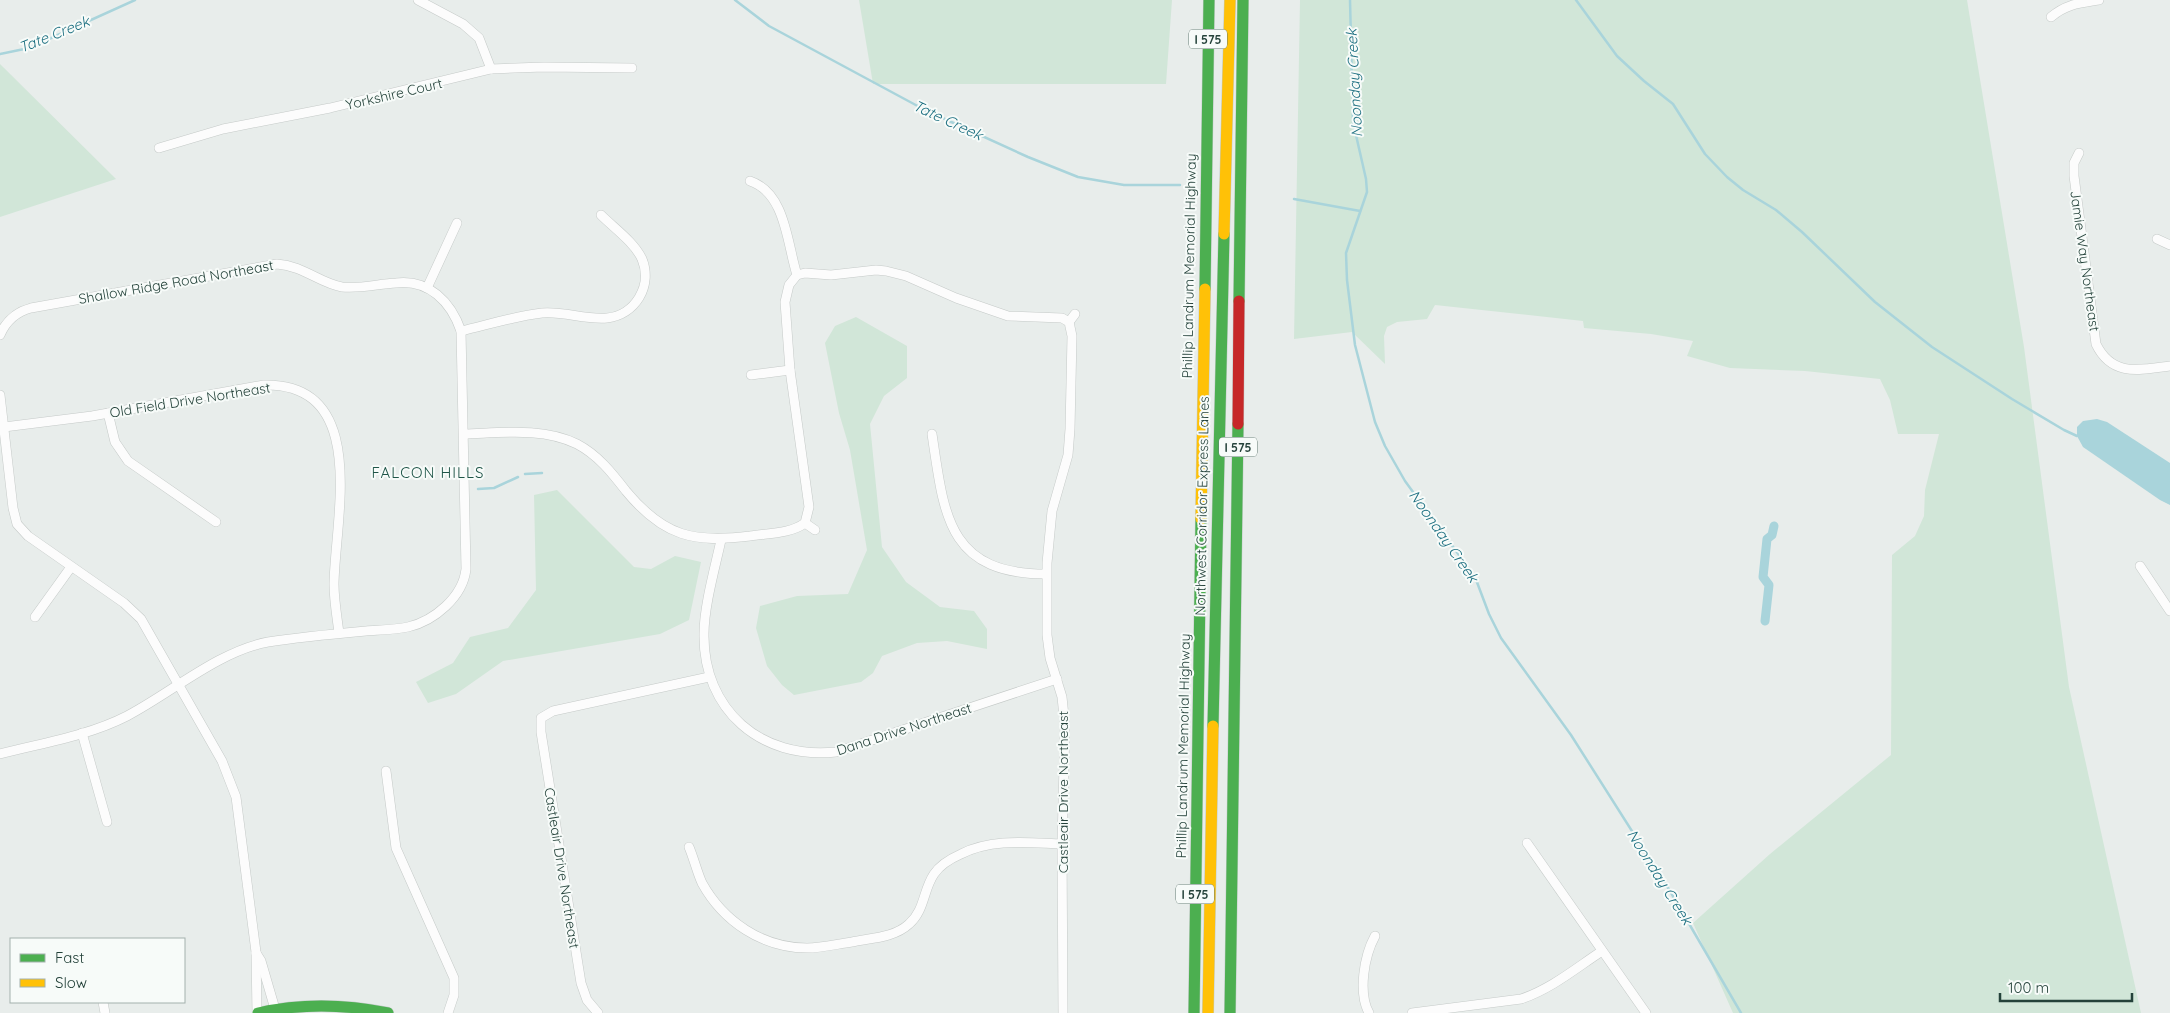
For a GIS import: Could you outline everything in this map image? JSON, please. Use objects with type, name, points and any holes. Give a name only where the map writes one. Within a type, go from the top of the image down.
[{"type":"main road","name":"Phillip Landrum Memorial Highway","points":[[1194,1013],[1209,0]]},
{"type":"main road","name":"Northwest Corridor Express Lanes","points":[[1208,1013],[1215,590],[1230,0]]},
{"type":"main road","name":"I 575","points":[[1230,1013],[1243,0]]},
{"type":"main road","points":[[1222,1013],[1232,846]]},
{"type":"main road","points":[[258,1013],[317,1004],[356,1007],[388,1013]]},
{"type":"street","points":[[418,0],[463,24],[479,38],[490,69]]},
{"type":"street","points":[[2051,17],[2059,10],[2073,4],[2099,0]]},
{"type":"street","name":"Yorkshire Court","points":[[159,148],[223,129],[330,108],[490,69],[544,67],[632,68]]},
{"type":"street","name":"Jamie Way Northeast","points":[[2079,153],[2074,163],[2074,176],[2096,344],[2105,358],[2122,368],[2142,369],[2170,366]]},
{"type":"street","points":[[750,181],[758,184],[774,200],[782,220],[797,275]]},
{"type":"street","points":[[461,331],[544,313],[607,318],[627,312],[639,300],[644,288],[645,277],[642,259],[629,243],[600,215]]},
{"type":"street","points":[[427,288],[457,223]]},
{"type":"street","points":[[2157,239],[2170,244]]},
{"type":"street","name":"Shallow Ridge Road Northeast","points":[[0,335],[7,322],[30,308],[277,264],[300,268],[340,286],[352,287],[406,282],[427,288],[440,296],[449,305],[461,331],[466,569],[465,579],[458,594],[422,622],[408,627],[339,633],[255,645],[238,651],[128,715],[82,733],[0,754]]},
{"type":"street","points":[[464,434],[531,433],[554,437],[576,444],[604,464],[641,508],[666,527],[694,538],[721,540],[791,530],[805,523],[809,507],[790,370],[784,302],[789,285],[797,275],[886,271],[906,276],[991,311],[1008,316],[1062,318],[1069,322],[1075,314]]},
{"type":"street","name":"Castleair Drive Northeast","points":[[1063,1013],[1062,844],[1066,726],[1062,697],[1050,658],[1047,635],[1046,574],[1052,511],[1063,477],[1069,446],[1072,336],[1069,322]]},
{"type":"street","points":[[751,375],[790,370]]},
{"type":"street","name":"Old Field Drive Northeast","points":[[4,427],[108,413],[264,385],[286,386],[303,393],[318,405],[328,417],[336,438],[340,464],[334,586],[339,633]]},
{"type":"street","points":[[0,394],[12,508],[18,524],[28,536],[124,603],[141,619],[222,761],[234,789],[256,952],[258,1013]]},
{"type":"street","points":[[108,413],[115,442],[122,455],[216,522]]},
{"type":"street","points":[[932,434],[942,500],[947,516],[970,552],[989,563],[1019,572],[1046,574]]},
{"type":"street","points":[[805,523],[815,530]]},
{"type":"street","name":"Dana Drive Northeast","points":[[721,540],[704,632],[704,652],[709,677],[729,712],[751,732],[773,745],[788,750],[818,754],[836,752],[1057,679]]},
{"type":"street","points":[[2140,566],[2170,611]]},
{"type":"street","points":[[35,617],[71,567]]},
{"type":"street","name":"Castleair Drive Northeast","points":[[598,1013],[587,1000],[581,983],[539,715],[709,677]]},
{"type":"street","points":[[82,733],[107,822]]},
{"type":"street","points":[[386,771],[396,848],[454,978],[454,995],[448,1013]]},
{"type":"street","points":[[689,847],[701,881],[718,906],[729,918],[753,935],[770,942],[807,948],[898,932],[917,916],[934,874],[951,859],[973,848],[998,843],[1062,844]]},
{"type":"street","points":[[1527,843],[1646,1013]]},
{"type":"street","points":[[1369,1013],[1364,997],[1365,958],[1375,936]]},
{"type":"street","points":[[1412,1013],[1527,997],[1545,990],[1602,951]]},
{"type":"street","points":[[256,952],[261,961],[276,1009]]},
{"type":"green space","points":[[859,0],[1172,0],[1166,84],[873,84]]},
{"type":"green space","points":[[1300,0],[1967,0],[2024,347],[2069,687],[2141,1013],[1733,1013],[1693,923],[1770,854],[1891,755],[1892,555],[1915,536],[1924,516],[1925,490],[1939,434],[1898,434],[1890,400],[1880,379],[1805,371],[1730,368],[1687,356],[1693,341],[1651,334],[1584,328],[1583,321],[1435,305],[1427,319],[1397,322],[1387,327],[1384,336],[1385,364],[1352,332],[1294,339]]},
{"type":"green space","points":[[0,64],[116,179],[0,217]]},
{"type":"green space","points":[[856,317],[907,346],[907,378],[884,396],[870,424],[882,547],[906,582],[940,607],[974,611],[987,629],[987,649],[947,641],[917,643],[882,656],[873,673],[861,682],[794,695],[782,685],[767,666],[756,628],[760,606],[797,596],[848,594],[867,550],[850,450],[839,413],[825,343],[835,326]]},
{"type":"green space","points":[[557,490],[634,567],[651,569],[675,556],[701,562],[689,620],[660,634],[503,661],[456,694],[428,703],[416,682],[453,663],[470,637],[508,628],[536,590],[534,495]]},
{"type":"water","points":[[2097,419],[2107,422],[2170,463],[2170,505],[2083,447],[2077,436],[2077,427],[2083,421]]},
{"type":"waterway","name":"Tate Creek","points":[[0,54],[29,48],[135,0]]},
{"type":"waterway","name":"Tate Creek","points":[[735,0],[769,26],[925,110],[1028,157],[1078,177],[1124,185],[1180,185]]},
{"type":"waterway","name":"Noonday Creek","points":[[1350,0],[1353,122],[1366,179],[1367,192],[1346,253],[1347,280],[1355,345],[1375,422],[1385,446],[1405,481],[1475,577],[1489,614],[1501,638],[1571,735],[1670,891],[1741,1013]]},
{"type":"waterway","points":[[1576,0],[1617,56],[1673,104],[1705,154],[1727,177],[1743,190],[1776,210],[1802,232],[1875,302],[1932,347],[2012,399],[2077,436]]},
{"type":"waterway","name":"Tate Creek","points":[[1294,199],[1360,211]]},
{"type":"waterway","points":[[525,474],[542,473]]},
{"type":"waterway","points":[[478,489],[494,488],[518,477]]},
{"type":"waterway","points":[[1765,621],[1769,585],[1763,577],[1767,539],[1772,535],[1774,526]]},
{"type":"traffic: fast","points":[[1205,289],[1209,0]]},
{"type":"traffic: fast","points":[[1239,301],[1243,0]]},
{"type":"traffic: fast","points":[[1213,726],[1224,234]]},
{"type":"traffic: fast","points":[[1230,1013],[1238,424]]},
{"type":"traffic: fast","points":[[1194,1013],[1201,519]]},
{"type":"traffic: fast","points":[[258,1013],[307,1006],[339,1006],[388,1013]]},
{"type":"traffic: slow","points":[[1224,234],[1230,0]]},
{"type":"traffic: slow","points":[[1201,519],[1205,289]]},
{"type":"traffic: slow","points":[[1208,1013],[1213,726]]},
{"type":"traffic: jam","points":[[1238,424],[1239,301]]},
{"type":"district","name":"FALCON HILLS","points":[[428,472]]}]
